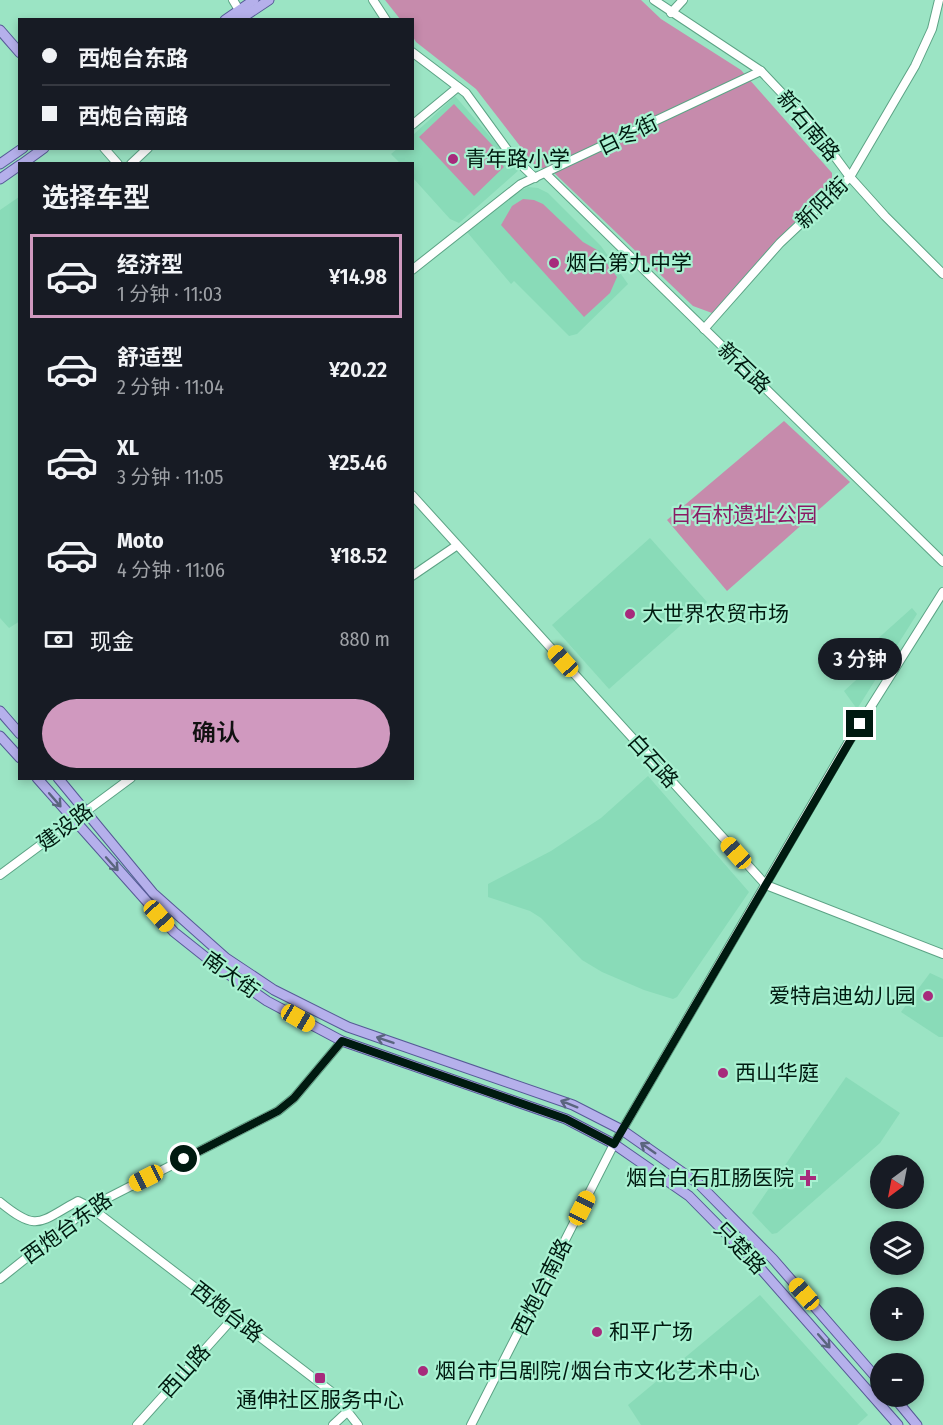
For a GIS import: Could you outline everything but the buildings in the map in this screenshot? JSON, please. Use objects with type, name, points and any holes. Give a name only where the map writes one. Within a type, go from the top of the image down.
[{"type":"main road","points":[[239,15],[254,0]]},
{"type":"main road","points":[[239,15],[269,0]]},
{"type":"main road","points":[[0,30],[18,50]]},
{"type":"main road","points":[[0,164],[20,150]]},
{"type":"main road","points":[[24,162],[41,150]]},
{"type":"main road","points":[[0,179],[18,166]]},
{"type":"main road","points":[[0,711],[18,732]]},
{"type":"main road","points":[[0,735],[18,756]]},
{"type":"main road","name":"南大街","points":[[39,780],[174,932],[267,1000],[342,1041],[566,1119],[614,1144]]},
{"type":"main road","name":"南大街","points":[[60,780],[153,893],[183,923],[226,958],[274,990],[348,1028],[573,1105],[622,1130]]},
{"type":"main road","name":"只楚路","points":[[622,1130],[699,1184],[773,1259],[870,1371]]},
{"type":"main road","name":"只楚路","points":[[614,1144],[689,1196],[761,1269],[898,1425]]},
{"type":"main road","points":[[902,1407],[917,1425]]},
{"type":"street","points":[[233,0],[239,15]]},
{"type":"street","points":[[373,0],[385,18]]},
{"type":"street","name":"新石南路","points":[[654,0],[761,71],[810,123],[850,177],[943,274]]},
{"type":"street","points":[[671,13],[683,0]]},
{"type":"street","name":"新阳街","points":[[704,329],[780,243],[850,177],[915,66],[932,29],[939,0]]},
{"type":"street","points":[[414,54],[466,93],[511,155],[535,178]]},
{"type":"street","name":"白冬街","points":[[414,268],[521,184],[761,71]]},
{"type":"street","points":[[414,123],[458,87]]},
{"type":"street","points":[[106,150],[116,162]]},
{"type":"street","points":[[133,162],[146,150]]},
{"type":"street","name":"新石路","points":[[546,174],[943,562]]},
{"type":"street","name":"白石路","points":[[414,497],[766,885],[943,954]]},
{"type":"street","points":[[414,575],[456,546]]},
{"type":"street","name":"西炮台南路","points":[[471,1425],[614,1144],[848,743],[943,592]]},
{"type":"street","name":"建设路","points":[[0,876],[128,780]]},
{"type":"street","name":"西炮台东路","points":[[0,1279],[90,1207],[278,1111],[294,1098],[342,1041]]},
{"type":"street","points":[[0,1202],[27,1221],[40,1222],[78,1201],[90,1207]]},
{"type":"street","name":"西炮台路","points":[[90,1207],[333,1394],[358,1425]]},
{"type":"street","name":"西山路","points":[[137,1425],[234,1317]]},
{"type":"street","points":[[333,1425],[348,1411]]},
{"type":"shaded area","name":"青年路小学","points":[[455,96],[519,170],[459,223],[450,219],[414,179],[414,162],[399,162],[391,154],[396,150],[414,150],[414,134]]},
{"type":"shaded area","name":"烟台第九中学","points":[[528,187],[538,188],[548,193],[601,246],[628,284],[577,334],[569,336],[514,281],[511,284],[467,232],[519,191]]},
{"type":"shaded area","points":[[18,198],[18,622],[9,628],[0,618],[0,210]]},
{"type":"shaded area","name":"大世界农贸市场","points":[[650,538],[707,602],[609,689],[552,625]]},
{"type":"shaded area","points":[[912,608],[917,614],[857,709],[844,691],[865,672],[854,660]]},
{"type":"shaded area","points":[[648,776],[749,892],[677,997],[673,999],[644,990],[602,972],[582,960],[541,918],[530,911],[488,897],[488,884],[551,851],[601,818]]},
{"type":"shaded area","name":"爱特启迪幼儿园","points":[[930,973],[943,979],[943,1037],[939,1037],[901,1012]]},
{"type":"shaded area","name":"烟台白石肛肠医院","points":[[846,1077],[900,1113],[880,1143],[777,1233],[772,1234],[752,1213]]},
{"type":"shaded area","points":[[760,1295],[868,1415],[857,1425],[641,1425],[628,1405]]},
{"type":"green space","points":[[385,0],[641,0],[661,19],[741,70],[832,173],[832,184],[775,242],[712,313],[693,306],[549,168],[537,168],[476,89],[416,42],[414,18],[399,18]]},
{"type":"green space","points":[[454,104],[493,146],[490,151],[504,167],[474,196],[419,137]]},
{"type":"green space","points":[[523,199],[543,204],[583,242],[597,250],[617,277],[610,293],[584,317],[501,225],[512,206]]},
{"type":"green space","name":"白石村遗址公园","points":[[784,421],[850,482],[727,591],[667,520]]},
{"type":"place","name":"青年路小学","points":[[453,159]]},
{"type":"place","name":"烟台第九中学","points":[[554,263]]},
{"type":"place","name":"大世界农贸市场","points":[[630,614]]},
{"type":"place","name":"爱特启迪幼儿园","points":[[928,996]]},
{"type":"place","name":"西山华庭","points":[[723,1073]]},
{"type":"place","name":"烟台白石肛肠医院","points":[[808,1178]]},
{"type":"place","name":"和平广场","points":[[597,1332]]},
{"type":"place","name":"烟台市吕剧院/烟台市文化艺术中心","points":[[423,1371]]},
{"type":"place","name":"通伸社区服务中心","points":[[320,1378]]},
{"type":"route","points":[[184,1159],[278,1111],[294,1098],[342,1041],[566,1119],[614,1144],[860,724]]}]
